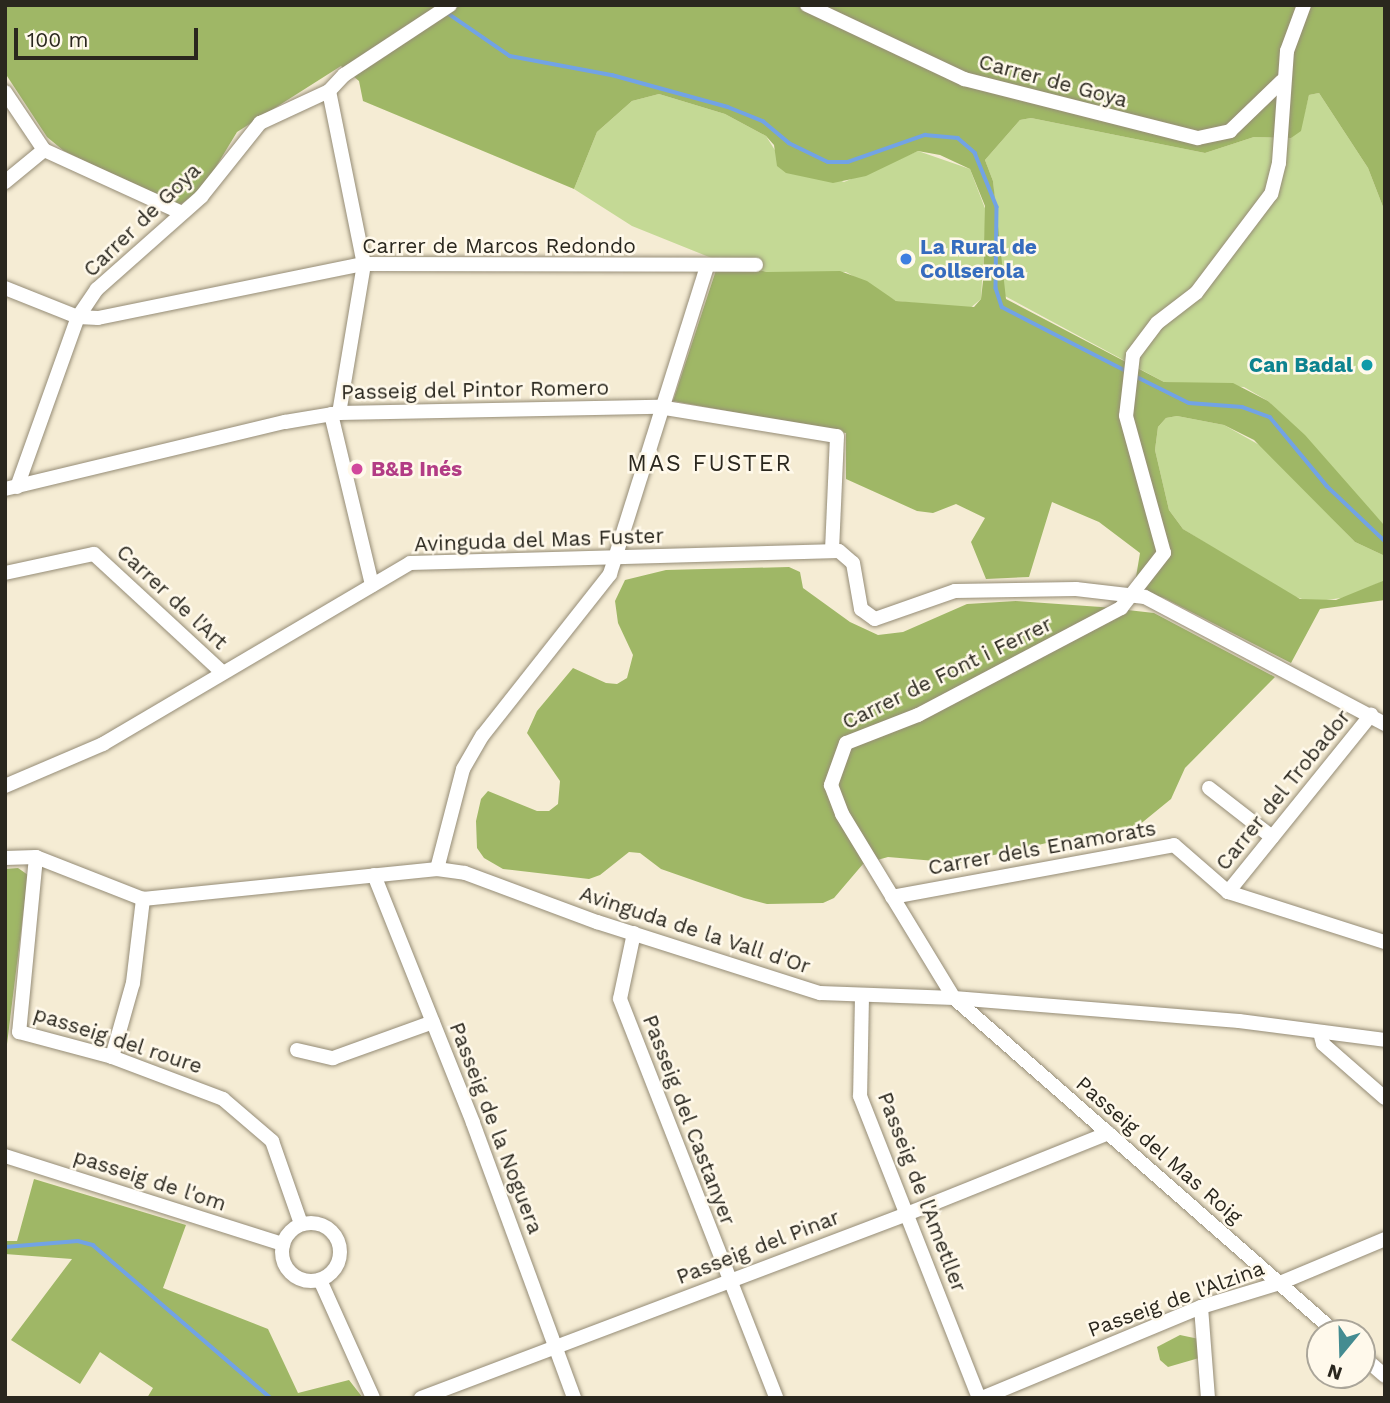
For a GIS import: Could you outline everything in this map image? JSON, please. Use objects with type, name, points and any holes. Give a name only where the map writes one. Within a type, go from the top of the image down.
[{"type":"street","name":"Carrer de Goya","points":[[11,488],[78,317],[97,289],[201,197],[260,123],[330,91],[344,75],[450,5]]},
{"type":"street","name":"Carrer de Goya","points":[[807,5],[964,79],[1198,138],[1230,131],[1282,81]]},
{"type":"street","points":[[1282,81],[1287,51],[1304,5]]},
{"type":"street","name":"Carrer de Font i Ferrer","points":[[954,998],[842,814],[831,785],[846,743],[918,715],[1007,671],[1121,608],[1164,553],[1126,416],[1133,355],[1157,323],[1196,293],[1271,194],[1283,120],[1282,81]]},
{"type":"street","points":[[330,91],[364,264],[335,414],[372,585]]},
{"type":"street","points":[[5,92],[44,150],[182,213]]},
{"type":"street","points":[[5,182],[44,150]]},
{"type":"street","name":"Carrer de Marcos Redondo","points":[[78,317],[98,318],[364,264],[706,269],[756,265]]},
{"type":"street","points":[[438,869],[463,769],[483,734],[610,575],[659,407],[706,269]]},
{"type":"street","points":[[5,288],[78,317]]},
{"type":"street","name":"Passeig del Pintor Romero","points":[[11,488],[335,414],[659,407],[837,436],[832,551]]},
{"type":"street","points":[[832,551],[839,551],[853,563],[861,609],[875,619],[955,591],[1076,589],[1145,597],[1385,724]]},
{"type":"street","name":"Avinguda del Mas Fuster","points":[[5,786],[103,744],[410,564],[832,551]]},
{"type":"street","name":"Carrer de l'Art","points":[[5,573],[94,554],[222,672]]},
{"type":"street","name":"Carrer del Trobador","points":[[1228,892],[1371,715]]},
{"type":"street","points":[[1209,788],[1272,837]]},
{"type":"street","name":"Carrer dels Enamorats","points":[[892,897],[1174,845],[1228,892],[1385,942]]},
{"type":"street","name":"Avinguda de la Vall d'Or","points":[[5,858],[36,857],[144,899],[438,869],[465,873],[791,987],[862,996],[954,998],[1239,1021],[1385,1040]]},
{"type":"street","name":"passeig del roure","points":[[36,857],[19,1032],[112,1057],[223,1099],[246,1115],[272,1141],[282,1160],[301,1224]]},
{"type":"street","name":"Passeig de la Noguera","points":[[374,875],[433,1021],[574,1398]]},
{"type":"street","points":[[112,1057],[133,983],[144,899]]},
{"type":"street","name":"Passeig del Castanyer","points":[[634,933],[620,999],[776,1398]]},
{"type":"street","name":"Passeig de l'Ametller","points":[[862,996],[860,1096],[980,1398]]},
{"type":"street","name":"Passeig del Mas Roig","points":[[954,998],[1320,1319]]},
{"type":"street","points":[[297,1050],[333,1058],[433,1021]]},
{"type":"street","points":[[1320,1032],[1323,1045],[1385,1098]]},
{"type":"street","name":"Passeig del Pinar","points":[[421,1398],[556,1349],[729,1279],[908,1214],[1108,1133]]},
{"type":"street","name":"passeig de l'om","points":[[5,1156],[283,1244]]},
{"type":"street","points":[[301,1224],[322,1224],[339,1242],[340,1260],[320,1280],[300,1279],[289,1271],[283,1244],[301,1224]]},
{"type":"street","name":"Passeig de l'Alzina","points":[[980,1398],[1201,1307],[1279,1283],[1385,1240]]},
{"type":"street","points":[[320,1280],[373,1398]]},
{"type":"street","points":[[1201,1307],[1208,1398]]},
{"type":"green space","points":[[5,5],[1385,5],[1385,212],[1368,168],[1319,93],[1309,95],[1301,131],[1291,138],[1254,137],[1205,153],[1031,118],[1020,120],[985,160],[993,181],[1006,299],[1164,382],[1233,383],[1268,401],[1305,435],[1385,526],[1385,556],[1355,542],[1254,440],[1224,425],[1177,416],[1166,418],[1158,427],[1155,450],[1169,510],[1183,529],[1300,599],[1336,600],[1385,580],[1385,600],[1320,609],[1291,663],[1164,598],[1134,589],[1140,553],[1099,522],[1052,502],[1029,577],[986,579],[971,542],[985,518],[956,504],[933,513],[917,511],[846,479],[846,433],[673,401],[719,261],[767,272],[840,271],[867,281],[896,301],[974,307],[981,299],[983,281],[985,206],[970,169],[940,155],[918,151],[866,176],[833,183],[786,173],[777,166],[774,145],[766,136],[725,114],[659,94],[632,101],[597,132],[574,189],[363,101],[359,81],[341,66],[237,132],[202,190],[178,206],[64,151],[47,137],[5,73]]},
{"type":"green space","points":[[1319,93],[1368,168],[1385,212],[1385,526],[1268,401],[1244,387],[1164,382],[1003,295],[993,181],[985,160],[1020,120],[1031,118],[1205,153],[1254,137],[1291,138],[1303,119],[1309,95]]},
{"type":"green space","points":[[659,94],[725,114],[766,136],[778,155],[844,182],[918,151],[970,169],[986,211],[981,299],[969,309],[896,301],[846,272],[767,272],[719,261],[632,226],[574,189],[597,132],[632,101]]},
{"type":"green space","points":[[1177,416],[1224,425],[1263,447],[1355,542],[1385,556],[1385,580],[1348,597],[1312,602],[1289,595],[1183,529],[1169,510],[1155,450],[1158,427],[1166,418]]},
{"type":"green space","points":[[789,567],[800,572],[803,588],[850,622],[878,635],[903,632],[967,604],[1016,601],[1101,607],[1154,613],[1275,677],[1185,768],[1171,799],[1133,830],[1077,836],[959,863],[888,857],[863,864],[834,898],[823,903],[767,904],[744,898],[661,869],[640,853],[629,852],[600,875],[589,879],[503,869],[484,858],[477,848],[476,821],[481,799],[488,791],[537,811],[549,811],[558,804],[560,781],[527,733],[537,711],[573,668],[606,683],[617,684],[627,678],[633,655],[618,623],[615,601],[625,580],[666,570]]},
{"type":"green space","points":[[18,868],[28,875],[5,1060],[5,869]]},
{"type":"green space","points":[[34,1179],[186,1225],[163,1288],[268,1329],[298,1393],[349,1380],[363,1398],[147,1398],[153,1388],[100,1352],[80,1384],[11,1340],[72,1259],[5,1254],[5,1241],[17,1241]]},
{"type":"green space","points":[[1180,1335],[1199,1339],[1199,1358],[1168,1367],[1160,1360],[1157,1347]]},
{"type":"waterway","points":[[446,12],[510,56],[612,75],[728,107],[763,121],[789,143],[828,162],[848,162],[925,135],[958,138],[975,153],[997,207],[996,288],[1002,307],[1128,372]]},
{"type":"waterway","points":[[1135,376],[1189,403],[1242,407],[1270,417],[1327,486],[1385,541]]},
{"type":"waterway","points":[[5,1247],[78,1241],[93,1245],[271,1398]]},
{"type":"place","name":"La Rural de Collserola","points":[[906,259]]},
{"type":"place","name":"Can Badal","points":[[1367,365]]},
{"type":"place","name":"B&B Inés","points":[[357,469]]},
{"type":"district","name":"MAS FUSTER","points":[[710,464]]}]
